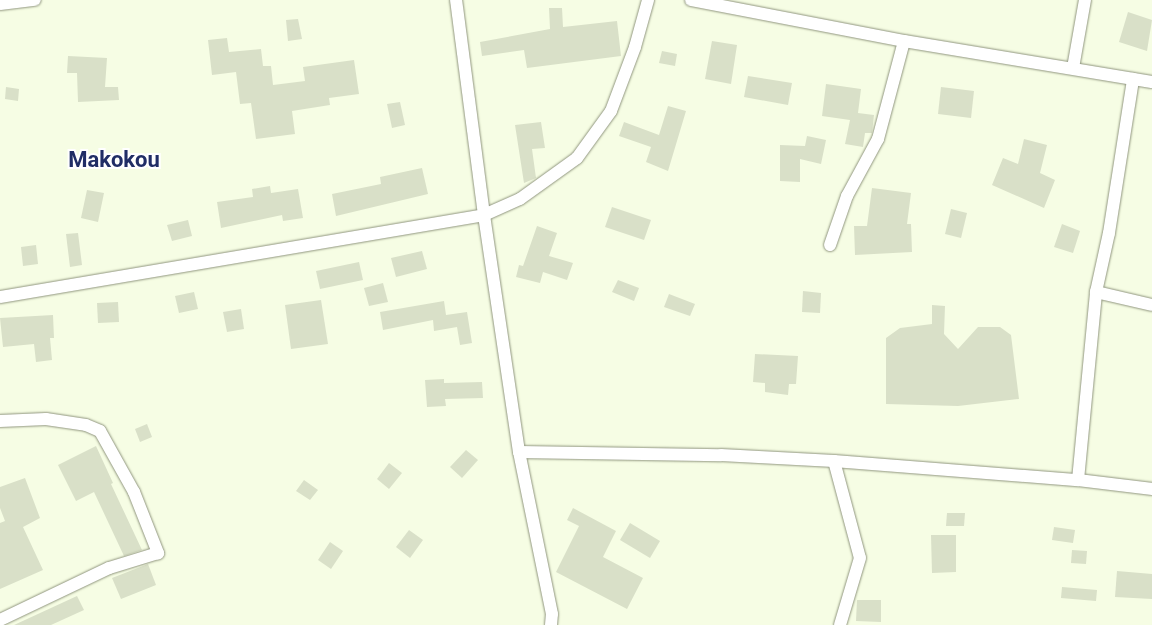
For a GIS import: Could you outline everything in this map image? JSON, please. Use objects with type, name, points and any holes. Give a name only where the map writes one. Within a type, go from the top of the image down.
[{"type":"street","points":[[0,4],[35,0]]},
{"type":"street","points":[[456,0],[484,215],[519,452],[552,614],[551,625]]},
{"type":"street","points":[[0,297],[484,215],[520,199],[576,158],[610,111],[635,47],[648,0]]},
{"type":"street","points":[[691,0],[904,42],[1073,68],[1152,82]]},
{"type":"street","points":[[1073,68],[1085,0]]},
{"type":"street","points":[[830,245],[847,196],[878,139],[904,42]]},
{"type":"street","points":[[1078,480],[1096,292],[1109,233],[1132,79]]},
{"type":"street","points":[[1096,292],[1152,305]]},
{"type":"street","points":[[0,421],[46,419],[86,425],[100,431],[134,492],[158,553],[109,568],[0,620]]},
{"type":"street","points":[[519,452],[720,455],[834,461],[1078,480],[1152,489]]},
{"type":"street","points":[[834,461],[860,558],[840,625]]},
{"type":"building","points":[[549,8],[562,8],[563,27],[617,21],[621,56],[527,68],[524,50],[482,56],[480,42],[550,29]]},
{"type":"building","points":[[1128,12],[1152,20],[1147,51],[1119,42]]},
{"type":"building","points":[[298,19],[302,39],[288,41],[286,20]]},
{"type":"building","points":[[227,38],[229,52],[261,49],[263,66],[271,66],[273,85],[305,81],[303,67],[354,60],[359,94],[329,98],[330,105],[292,111],[295,134],[256,139],[251,103],[240,104],[236,72],[212,75],[208,40]]},
{"type":"building","points":[[712,41],[737,45],[731,84],[705,79]]},
{"type":"building","points":[[662,51],[677,54],[675,66],[659,63]]},
{"type":"building","points":[[68,56],[107,58],[105,87],[118,87],[119,100],[78,102],[77,73],[67,73]]},
{"type":"building","points":[[748,76],[792,83],[788,105],[744,97]]},
{"type":"building","points":[[826,84],[861,89],[858,113],[874,115],[872,133],[865,133],[863,147],[845,144],[850,120],[822,116]]},
{"type":"building","points":[[6,87],[19,89],[18,101],[5,99]]},
{"type":"building","points":[[941,87],[974,91],[971,118],[938,114]]},
{"type":"building","points":[[400,102],[405,125],[392,128],[387,104]]},
{"type":"building","points":[[668,106],[686,111],[668,171],[646,162],[651,147],[619,136],[624,122],[659,135]]},
{"type":"building","points":[[541,122],[545,148],[532,149],[536,178],[524,183],[515,125]]},
{"type":"building","points":[[807,136],[826,140],[821,164],[800,159],[800,182],[780,181],[780,145],[805,146]]},
{"type":"building","points":[[1024,139],[1047,145],[1040,173],[1055,180],[1044,208],[992,185],[1003,158],[1018,164]]},
{"type":"building","points":[[422,168],[428,194],[336,216],[332,194],[381,184],[380,177]]},
{"type":"building","points":[[270,186],[271,193],[298,189],[303,218],[283,221],[282,215],[221,228],[217,202],[253,197],[252,189]]},
{"type":"building","points":[[872,188],[911,193],[907,224],[911,224],[912,252],[855,255],[854,226],[867,226]]},
{"type":"building","points":[[87,190],[104,193],[98,222],[81,218]]},
{"type":"building","points":[[612,207],[651,220],[644,240],[605,227]]},
{"type":"building","points":[[951,209],[967,213],[961,238],[945,234]]},
{"type":"building","points":[[188,220],[192,236],[172,241],[167,225]]},
{"type":"building","points":[[1062,224],[1080,231],[1073,253],[1054,247]]},
{"type":"building","points":[[537,226],[557,233],[549,256],[573,263],[567,280],[543,272],[540,283],[516,277],[519,265],[523,266]]},
{"type":"building","points":[[78,233],[82,265],[70,267],[66,234]]},
{"type":"building","points":[[36,245],[38,264],[23,266],[21,247]]},
{"type":"building","points":[[422,251],[427,269],[396,277],[391,258]]},
{"type":"building","points":[[359,262],[363,280],[320,289],[316,271]]},
{"type":"building","points":[[618,280],[639,288],[634,301],[612,292]]},
{"type":"building","points":[[383,283],[388,302],[369,306],[364,288]]},
{"type":"building","points":[[803,291],[821,293],[820,313],[802,312]]},
{"type":"building","points":[[194,292],[198,309],[179,313],[175,296]]},
{"type":"building","points":[[669,294],[695,304],[690,316],[664,307]]},
{"type":"building","points":[[321,300],[328,344],[291,349],[285,305]]},
{"type":"building","points":[[444,301],[446,315],[467,312],[472,343],[460,345],[457,327],[434,331],[433,320],[383,330],[380,312]]},
{"type":"building","points":[[118,302],[119,322],[98,323],[97,303]]},
{"type":"building","points":[[932,305],[945,306],[944,334],[958,349],[978,327],[1000,327],[1011,335],[1019,399],[958,406],[886,404],[886,338],[900,328],[932,324]]},
{"type":"building","points":[[241,309],[244,329],[227,332],[223,312]]},
{"type":"building","points":[[53,315],[54,338],[50,338],[52,360],[36,362],[34,344],[3,347],[0,318]]},
{"type":"building","points":[[755,354],[798,356],[796,384],[789,384],[788,395],[765,392],[765,383],[753,382]]},
{"type":"building","points":[[444,379],[444,383],[482,382],[483,398],[445,399],[446,406],[427,407],[425,380]]},
{"type":"building","points":[[147,424],[152,437],[140,442],[135,429]]},
{"type":"building","points":[[96,446],[113,483],[111,484],[142,550],[124,556],[94,492],[76,501],[58,465]]},
{"type":"building","points":[[466,450],[478,460],[462,478],[450,467]]},
{"type":"building","points":[[389,463],[402,473],[389,489],[377,479]]},
{"type":"building","points":[[25,478],[40,518],[23,527],[43,570],[0,589],[0,523],[5,521],[0,508],[0,487]]},
{"type":"building","points":[[304,480],[318,490],[310,500],[296,491]]},
{"type":"building","points":[[573,508],[616,531],[603,557],[643,578],[627,609],[556,572],[579,526],[567,520]]},
{"type":"building","points":[[947,513],[965,513],[964,526],[946,526]]},
{"type":"building","points":[[630,523],[660,541],[650,558],[620,540]]},
{"type":"building","points":[[1054,527],[1075,530],[1073,543],[1052,540]]},
{"type":"building","points":[[409,530],[423,540],[410,558],[396,547]]},
{"type":"building","points":[[931,535],[956,535],[956,572],[932,573]]},
{"type":"building","points":[[330,542],[343,551],[331,569],[318,560]]},
{"type":"building","points":[[1072,550],[1087,551],[1086,564],[1071,563]]},
{"type":"building","points":[[148,564],[156,585],[121,599],[112,578]]},
{"type":"building","points":[[1117,571],[1152,574],[1152,599],[1115,597]]},
{"type":"building","points":[[1062,587],[1097,590],[1096,601],[1061,598]]},
{"type":"building","points":[[77,596],[84,610],[51,625],[14,625]]},
{"type":"building","points":[[857,600],[881,600],[881,622],[856,621]]},
{"type":"district","name":"Makokou","points":[[114,160]]}]
